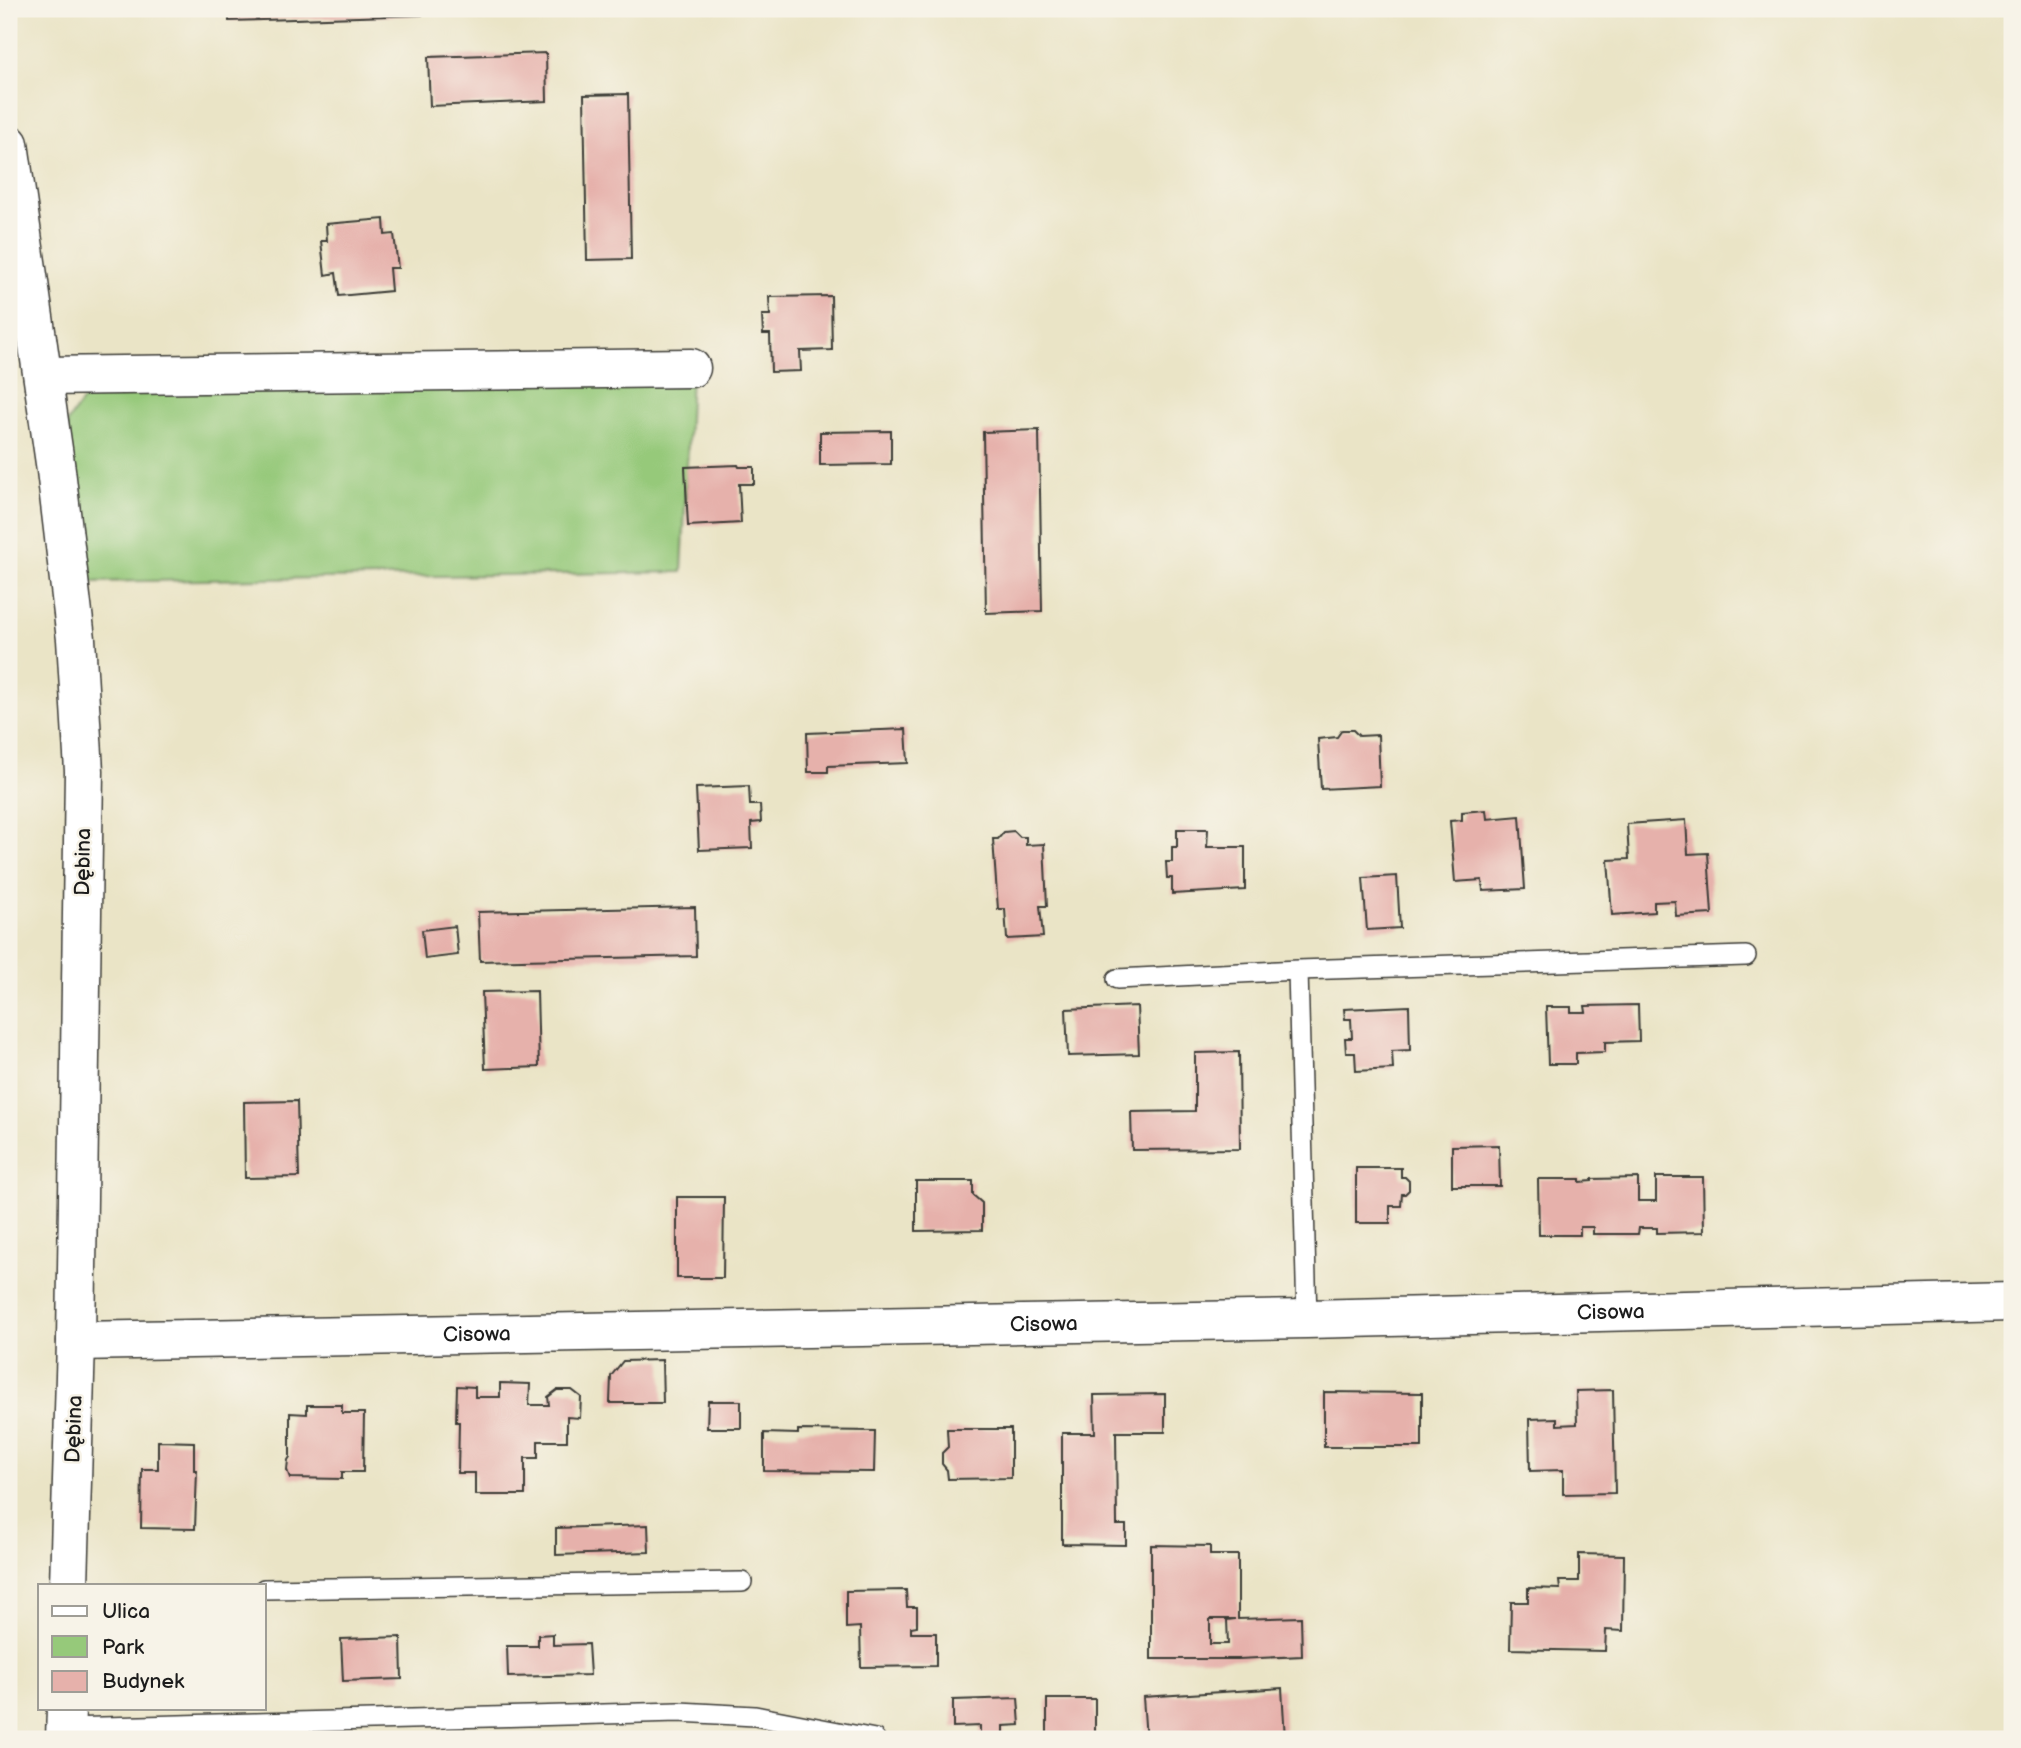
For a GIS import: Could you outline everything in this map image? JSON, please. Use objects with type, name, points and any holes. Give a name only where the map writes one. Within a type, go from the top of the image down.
[{"type":"street","name":"Dębina","points":[[9,144],[43,376],[76,639],[84,771],[76,1341],[69,1584]]},
{"type":"street","points":[[43,376],[691,368]]},
{"type":"street","name":"Cisowa","points":[[76,1341],[1307,1319],[2012,1302]]},
{"type":"lane","points":[[1117,979],[1298,970],[1746,956]]},
{"type":"lane","points":[[1298,970],[1307,1319]]},
{"type":"lane","points":[[266,1589],[742,1582]]},
{"type":"lane","points":[[65,1725],[679,1712],[755,1716],[875,1739]]},
{"type":"green space","points":[[691,375],[682,572],[89,582],[67,423],[82,401],[95,394]]},
{"type":"building","points":[[229,9],[421,9],[422,15],[229,21]]},
{"type":"building","points":[[546,53],[547,101],[430,106],[428,57]]},
{"type":"building","points":[[628,94],[631,259],[587,260],[584,95]]},
{"type":"building","points":[[384,219],[385,235],[394,234],[398,268],[389,268],[391,291],[339,296],[336,273],[325,275],[321,241],[327,241],[326,224]]},
{"type":"building","points":[[831,296],[832,350],[800,351],[801,371],[771,372],[770,334],[763,334],[762,315],[770,315],[769,297]]},
{"type":"building","points":[[1039,430],[1042,611],[986,613],[983,432]]},
{"type":"building","points":[[891,431],[891,464],[820,465],[820,432]]},
{"type":"building","points":[[685,467],[754,467],[754,484],[739,484],[741,523],[688,526]]},
{"type":"building","points":[[906,729],[908,763],[828,766],[828,772],[808,772],[807,733]]},
{"type":"building","points":[[1342,730],[1353,730],[1359,736],[1378,735],[1380,786],[1321,789],[1318,739],[1337,737]]},
{"type":"building","points":[[749,786],[750,805],[760,805],[761,822],[751,823],[752,848],[699,850],[696,788]]},
{"type":"building","points":[[1486,810],[1487,819],[1520,816],[1525,889],[1483,891],[1482,880],[1455,882],[1450,821],[1462,820],[1462,812]]},
{"type":"building","points":[[1686,820],[1688,854],[1708,853],[1712,914],[1676,916],[1675,901],[1654,902],[1654,912],[1612,915],[1608,860],[1629,859],[1627,824]]},
{"type":"building","points":[[1177,829],[1208,829],[1207,847],[1245,847],[1245,890],[1172,894],[1172,878],[1167,878],[1166,862],[1172,862],[1172,847],[1177,847]]},
{"type":"building","points":[[1014,831],[1020,837],[1026,837],[1026,845],[1044,844],[1047,906],[1040,906],[1043,937],[1007,939],[1005,909],[998,909],[993,839],[998,839],[1004,832]]},
{"type":"building","points":[[1397,876],[1400,928],[1367,930],[1363,878]]},
{"type":"building","points":[[695,907],[696,956],[480,961],[478,912]]},
{"type":"building","points":[[455,926],[458,955],[425,959],[422,930]]},
{"type":"building","points":[[537,991],[539,1067],[485,1069],[482,992]]},
{"type":"building","points":[[1638,1005],[1639,1041],[1605,1042],[1605,1052],[1576,1053],[1576,1064],[1548,1064],[1546,1007],[1571,1007],[1571,1012],[1586,1012],[1585,1006]]},
{"type":"building","points":[[1137,1006],[1139,1054],[1068,1056],[1066,1009]]},
{"type":"building","points":[[1409,1006],[1410,1050],[1392,1051],[1393,1069],[1356,1071],[1355,1053],[1346,1053],[1345,1038],[1352,1038],[1351,1019],[1345,1019],[1344,1009]]},
{"type":"building","points":[[1239,1052],[1240,1149],[1132,1150],[1131,1112],[1195,1111],[1195,1053]]},
{"type":"building","points":[[297,1101],[299,1177],[245,1178],[244,1102]]},
{"type":"building","points":[[1499,1145],[1500,1186],[1452,1186],[1452,1146]]},
{"type":"building","points":[[1356,1168],[1401,1168],[1401,1177],[1409,1181],[1409,1190],[1402,1194],[1401,1206],[1390,1206],[1390,1223],[1356,1223]]},
{"type":"building","points":[[1656,1177],[1703,1177],[1704,1232],[1657,1233],[1657,1228],[1639,1228],[1638,1234],[1593,1234],[1593,1227],[1580,1227],[1580,1235],[1539,1235],[1538,1179],[1580,1179],[1580,1182],[1592,1179],[1638,1178],[1638,1201],[1656,1201]]},
{"type":"building","points":[[916,1181],[973,1181],[973,1195],[982,1203],[982,1230],[916,1231]]},
{"type":"building","points":[[677,1197],[724,1197],[723,1278],[677,1278]]},
{"type":"building","points":[[662,1360],[663,1403],[610,1403],[611,1376],[623,1361]]},
{"type":"building","points":[[500,1383],[530,1384],[529,1405],[549,1405],[548,1397],[557,1390],[572,1390],[581,1397],[580,1418],[567,1417],[567,1441],[538,1441],[538,1458],[525,1458],[525,1495],[475,1495],[475,1473],[458,1473],[457,1386],[475,1387],[475,1397],[500,1397]]},
{"type":"building","points":[[1613,1390],[1615,1493],[1563,1494],[1563,1470],[1530,1471],[1529,1419],[1557,1418],[1557,1425],[1577,1424],[1576,1391]]},
{"type":"building","points":[[1324,1392],[1422,1393],[1422,1447],[1324,1447]]},
{"type":"building","points":[[1165,1394],[1165,1432],[1116,1432],[1117,1525],[1126,1525],[1126,1545],[1062,1544],[1062,1433],[1095,1433],[1094,1395]]},
{"type":"building","points":[[708,1401],[741,1401],[741,1428],[707,1428]]},
{"type":"building","points":[[307,1405],[342,1405],[342,1413],[364,1413],[363,1472],[342,1472],[342,1479],[290,1478],[287,1470],[290,1457],[290,1413],[307,1414]]},
{"type":"building","points":[[947,1429],[1011,1429],[1011,1478],[948,1479],[947,1470],[942,1464],[942,1453],[948,1447]]},
{"type":"building","points":[[798,1430],[875,1431],[874,1472],[764,1471],[764,1433],[798,1434]]},
{"type":"building","points":[[158,1441],[194,1442],[194,1470],[197,1470],[195,1529],[141,1528],[142,1469],[158,1469]]},
{"type":"building","points":[[648,1525],[649,1552],[556,1555],[556,1528]]},
{"type":"building","points":[[1151,1545],[1210,1546],[1210,1555],[1238,1555],[1238,1619],[1301,1617],[1302,1656],[1151,1659]],"holes":[[[1210,1619],[1235,1619],[1227,1620],[1228,1644],[1210,1644]]]},
{"type":"building","points":[[1579,1554],[1624,1555],[1623,1631],[1606,1630],[1605,1651],[1510,1649],[1511,1602],[1528,1602],[1528,1588],[1560,1589],[1559,1581],[1579,1581]]},
{"type":"building","points":[[906,1590],[907,1607],[917,1607],[917,1626],[911,1627],[911,1633],[936,1633],[936,1666],[861,1667],[860,1627],[846,1628],[846,1591]]},
{"type":"building","points":[[553,1634],[553,1645],[588,1644],[590,1675],[508,1677],[507,1646],[538,1646],[538,1635]]},
{"type":"building","points":[[401,1637],[402,1679],[343,1681],[341,1639]]},
{"type":"building","points":[[1282,1688],[1285,1739],[1146,1739],[1143,1697]]},
{"type":"building","points":[[1018,1698],[1020,1725],[1003,1726],[1003,1738],[980,1739],[980,1726],[953,1727],[953,1700]]},
{"type":"building","points":[[1047,1699],[1095,1699],[1095,1739],[1047,1739]]}]
